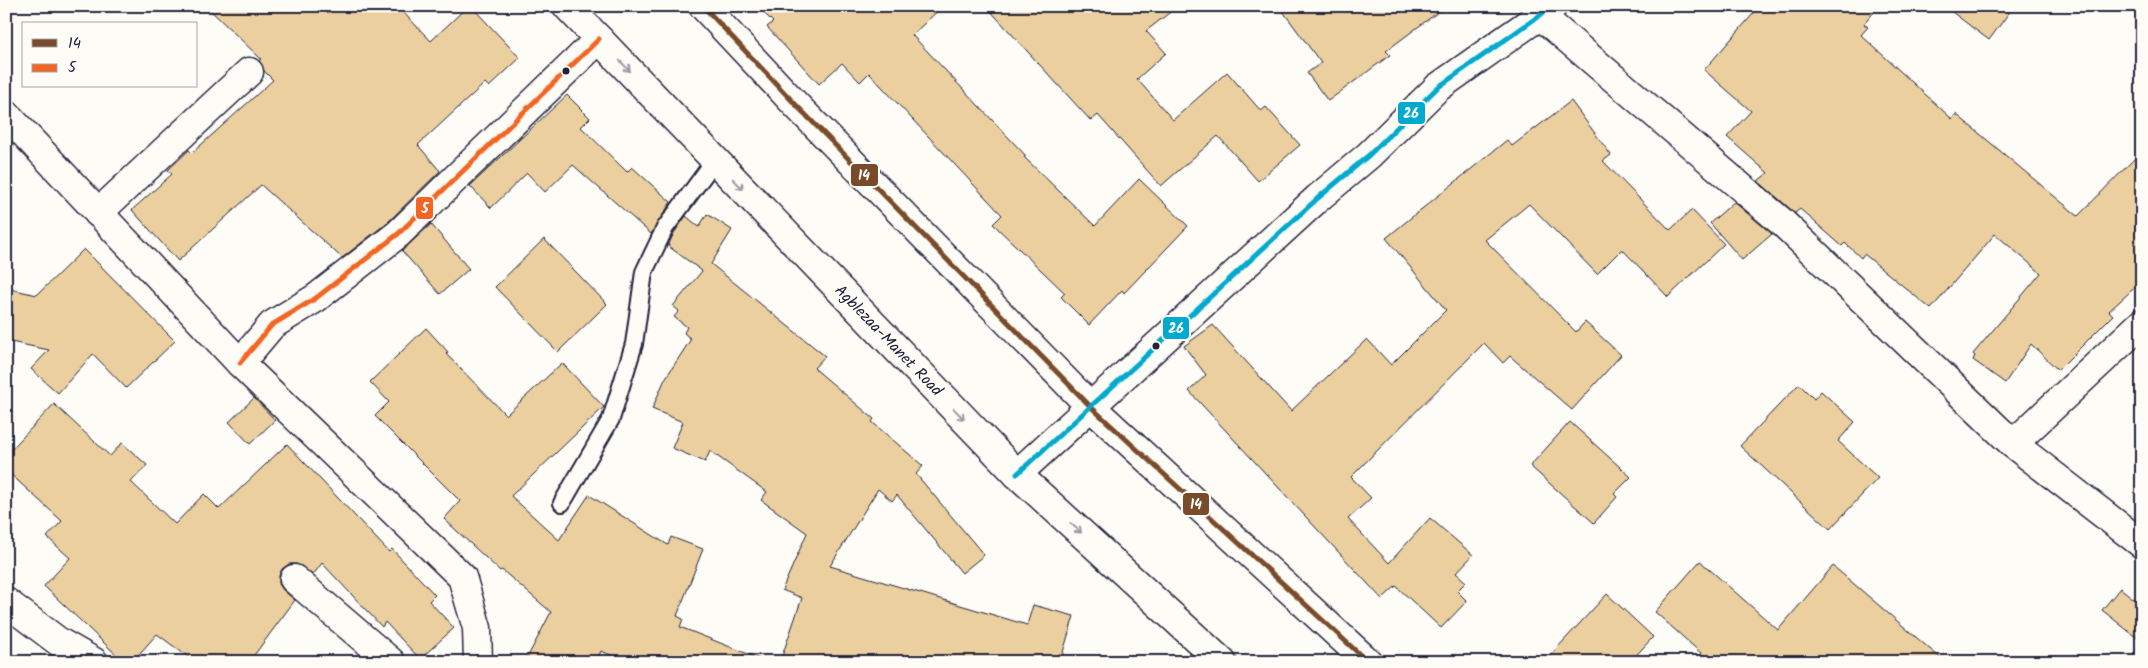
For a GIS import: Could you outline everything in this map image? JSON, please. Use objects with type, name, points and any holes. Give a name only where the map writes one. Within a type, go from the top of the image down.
[{"type":"street","name":"Agblezaa-Manet Road","points":[[567,6],[1017,474],[1222,662]]},
{"type":"street","points":[[702,6],[1091,407],[1368,662]]},
{"type":"street","points":[[1017,474],[1318,198],[1369,155],[1437,88],[1547,11],[1783,223],[2013,444],[2142,544]]},
{"type":"street","points":[[240,363],[272,325],[316,298],[398,234],[599,39]]},
{"type":"street","points":[[98,213],[249,72]]},
{"type":"street","points":[[6,114],[240,363],[462,577],[477,628],[478,662]]},
{"type":"street","points":[[2013,444],[2142,323]]},
{"type":"street","points":[[294,579],[391,662]]},
{"type":"street","points":[[6,602],[59,642],[94,662]]},
{"type":"lane","points":[[562,503],[611,418],[634,344],[644,272],[665,228],[715,160]]},
{"type":"building","points":[[206,6],[397,6],[431,41],[468,6],[471,6],[520,58],[489,87],[485,83],[418,145],[440,171],[388,222],[342,258],[261,185],[178,261],[132,210],[172,174],[168,170],[189,150],[192,153],[273,80],[264,71],[259,61],[261,59]]},
{"type":"building","points":[[757,6],[943,6],[912,35],[1026,156],[1024,157],[1095,226],[1139,179],[1188,226],[1124,293],[1122,290],[1089,325],[1061,297],[1065,293],[993,224],[1002,215],[869,73],[860,82],[842,63],[819,84],[767,27],[773,22]]},
{"type":"building","points":[[986,6],[1178,6],[1146,31],[1166,53],[1137,79],[1173,120],[1227,72],[1261,111],[1266,107],[1300,145],[1258,181],[1218,136],[1161,186],[1098,115],[1091,121]]},
{"type":"building","points":[[1279,6],[1446,6],[1386,51],[1390,55],[1328,101],[1307,73],[1321,63]]},
{"type":"building","points":[[1760,6],[1879,6],[1864,24],[1868,27],[1861,35],[1952,119],[1956,114],[2078,216],[2142,151],[2142,281],[2109,311],[2113,315],[2058,370],[2031,344],[2005,383],[1973,360],[1975,356],[1973,354],[2041,273],[1995,234],[1931,309],[1864,254],[1861,258],[1845,243],[1842,246],[1800,209],[1795,213],[1758,181],[1768,173],[1727,137],[1751,111],[1704,70]]},
{"type":"building","points":[[1944,6],[2014,6],[1989,40]]},
{"type":"building","points":[[567,95],[590,118],[581,127],[627,172],[632,167],[671,202],[651,234],[573,165],[545,192],[527,173],[491,208],[470,186]]},
{"type":"building","points":[[1571,101],[1611,155],[1603,161],[1670,230],[1692,210],[1724,244],[1668,297],[1622,249],[1597,274],[1529,204],[1485,240],[1576,332],[1585,322],[1621,355],[1572,410],[1510,356],[1503,363],[1484,343],[1351,477],[1371,498],[1348,519],[1389,563],[1430,518],[1473,555],[1456,573],[1466,582],[1457,591],[1467,601],[1441,628],[1396,586],[1382,599],[1189,391],[1206,375],[1184,346],[1213,325],[1291,411],[1367,339],[1391,365],[1446,310],[1386,238],[1507,140],[1512,146]]},
{"type":"building","points":[[1734,202],[1772,234],[1742,260],[1710,223]]},
{"type":"building","points":[[707,214],[732,230],[711,264],[825,356],[814,368],[874,419],[872,422],[923,466],[916,474],[984,555],[962,573],[897,495],[892,501],[878,489],[830,566],[1027,625],[1033,605],[1074,616],[1060,662],[780,662],[802,598],[782,590],[807,533],[761,500],[767,492],[710,451],[705,462],[672,448],[683,422],[652,409],[665,379],[691,339],[684,333],[687,327],[674,317],[679,311],[673,306],[702,271],[668,246],[674,233],[686,216],[699,227]]},
{"type":"building","points":[[431,224],[469,269],[440,294],[402,251]]},
{"type":"building","points":[[544,239],[607,304],[558,352],[495,287]]},
{"type":"building","points":[[84,249],[175,341],[126,388],[93,354],[58,393],[31,369],[49,350],[6,341],[6,288],[37,295]]},
{"type":"building","points":[[426,328],[448,352],[446,354],[506,415],[562,363],[604,407],[511,496],[559,540],[589,495],[668,545],[671,537],[703,549],[677,616],[683,619],[680,627],[763,660],[763,662],[628,662],[601,651],[596,662],[525,662],[551,612],[502,570],[500,571],[444,519],[460,501],[375,416],[389,402],[370,382]]},
{"type":"building","points":[[1799,384],[1814,399],[1821,391],[1855,422],[1838,441],[1878,478],[1830,529],[1740,446]]},
{"type":"building","points":[[254,398],[275,420],[250,444],[229,422]]},
{"type":"building","points":[[54,404],[110,456],[122,443],[147,465],[131,482],[175,524],[204,494],[219,509],[287,444],[389,552],[392,549],[435,595],[429,601],[454,628],[420,659],[385,622],[382,627],[322,563],[313,575],[297,564],[289,564],[282,569],[279,576],[279,584],[295,600],[249,662],[195,662],[157,634],[132,662],[124,662],[44,586],[70,558],[47,537],[62,521],[6,470],[6,455]]},
{"type":"building","points":[[1570,422],[1631,477],[1614,494],[1617,497],[1594,523],[1530,466]]},
{"type":"building","points":[[1700,561],[1778,630],[1833,566],[1945,662],[1711,662],[1655,612]]},
{"type":"building","points":[[2120,588],[2142,605],[2142,642],[2102,610]]},
{"type":"building","points":[[1607,594],[1653,637],[1630,662],[1544,662]]},
{"type":"transit line","name":"14","points":[[703,6],[797,106],[1091,407],[1368,662]]},
{"type":"transit line","name":"26","points":[[1017,474],[1318,198],[1369,155],[1437,88],[1553,6]]},
{"type":"transit line","name":"5","points":[[240,363],[272,325],[316,298],[398,234],[599,39]]}]
